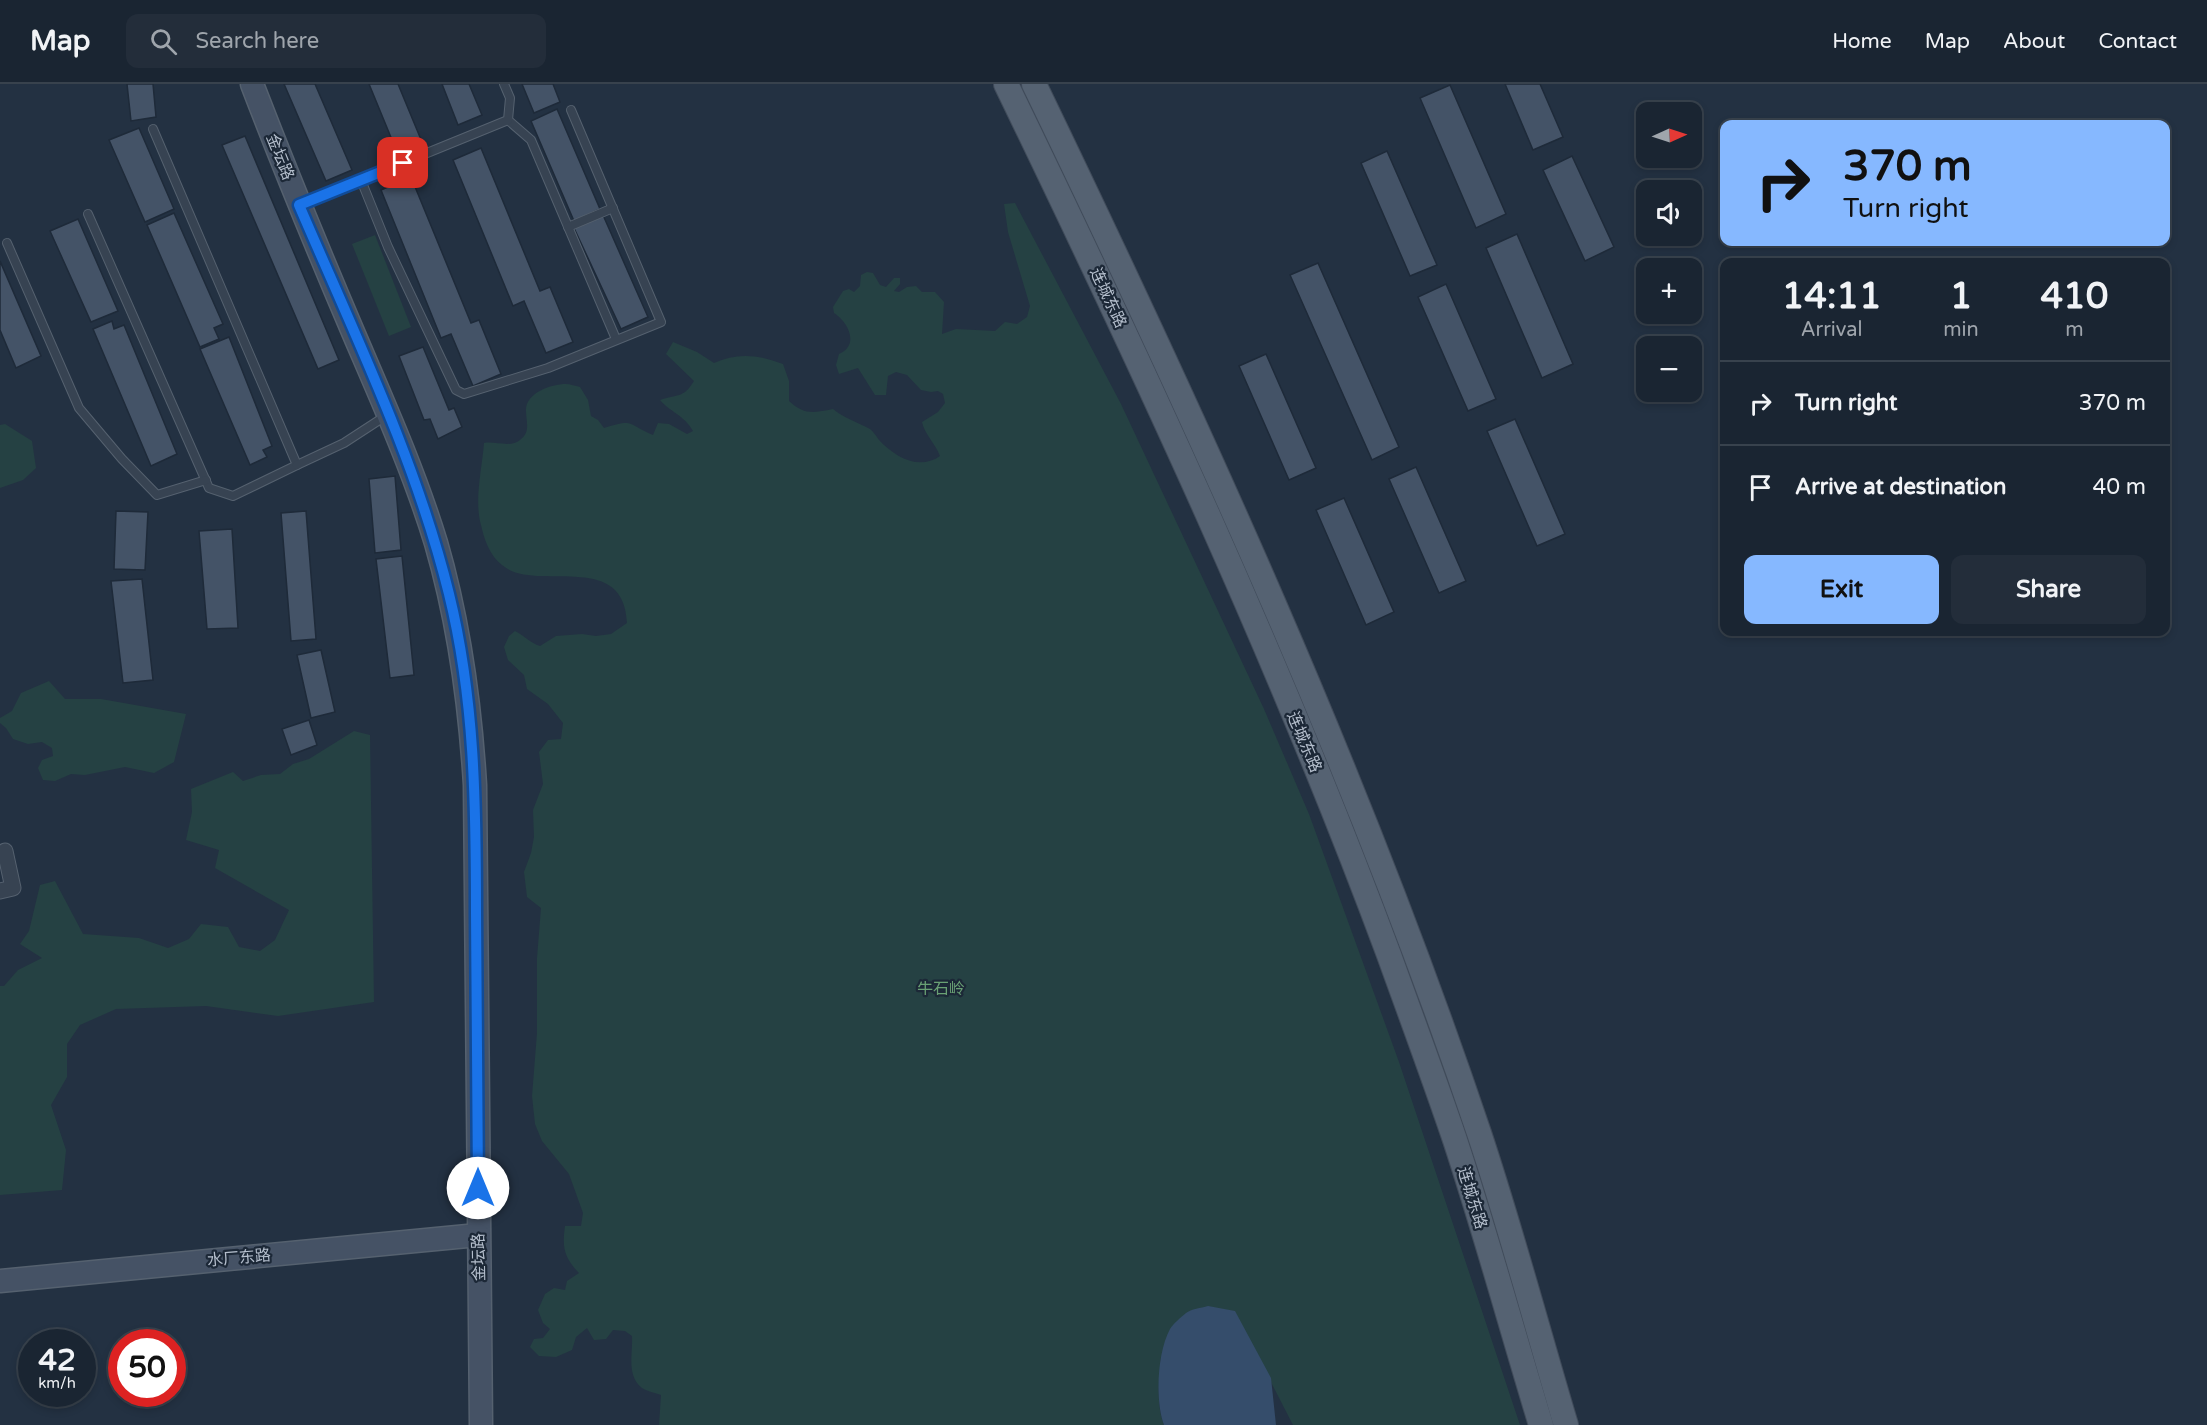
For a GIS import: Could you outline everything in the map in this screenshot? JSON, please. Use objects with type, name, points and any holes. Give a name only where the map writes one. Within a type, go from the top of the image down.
[{"type":"main road","name":"金坛路","points":[[252,84],[299,205],[420,495],[441,564],[460,646],[471,727],[476,820],[481,1425]]},
{"type":"main road","name":"连城东路","points":[[1006,84],[1150,387],[1313,761],[1388,953],[1455,1142],[1540,1425]]},
{"type":"main road","name":"连城东路","points":[[1034,84],[1178,390],[1256,564],[1337,754],[1412,945],[1479,1135],[1566,1425]]},
{"type":"main road","name":"水厂东路","points":[[0,1281],[478,1235]]},
{"type":"street","points":[[0,891],[13,888],[5,851]]},
{"type":"lane","points":[[504,84],[510,98],[508,120]]},
{"type":"lane","points":[[361,180],[388,247],[456,390],[464,394],[548,368],[661,322],[571,110]]},
{"type":"lane","points":[[299,205],[508,120]]},
{"type":"lane","points":[[508,120],[531,140],[616,339]]},
{"type":"lane","points":[[153,129],[297,465]]},
{"type":"lane","points":[[568,227],[613,208]]},
{"type":"lane","points":[[88,214],[209,488],[233,496],[344,443],[388,415]]},
{"type":"lane","points":[[7,243],[80,408],[122,459],[157,495],[206,480]]},
{"type":"green space","name":"牛石岭","points":[[1015,203],[1121,404],[1264,709],[1309,814],[1399,1062],[1520,1425],[1293,1425],[1256,1353],[1161,1357],[1159,1400],[1164,1425],[659,1425],[661,1395],[644,1389],[637,1383],[631,1364],[632,1336],[625,1331],[613,1330],[606,1339],[594,1340],[587,1328],[576,1337],[572,1350],[556,1357],[539,1356],[530,1347],[534,1339],[543,1338],[550,1329],[543,1323],[538,1310],[545,1294],[554,1288],[565,1290],[567,1281],[579,1273],[567,1257],[564,1234],[565,1226],[581,1226],[583,1213],[569,1174],[542,1141],[535,1124],[532,1096],[537,1033],[537,958],[541,908],[527,897],[524,872],[534,837],[533,810],[543,784],[539,752],[548,740],[561,739],[563,723],[548,704],[527,689],[524,675],[508,660],[504,647],[509,636],[515,631],[540,646],[556,636],[611,634],[627,623],[622,600],[611,586],[595,579],[517,573],[502,565],[494,557],[482,530],[478,505],[484,443],[512,444],[520,440],[527,430],[526,410],[530,399],[547,388],[566,384],[580,387],[588,400],[591,416],[598,420],[604,428],[626,423],[653,435],[658,423],[669,424],[687,434],[693,431],[685,421],[660,400],[683,393],[694,381],[666,354],[673,342],[697,352],[714,363],[731,357],[748,356],[766,358],[783,364],[789,381],[789,401],[794,406],[809,412],[833,409],[870,429],[892,452],[916,462],[932,460],[940,456],[922,422],[938,412],[945,403],[943,394],[938,391],[921,390],[907,375],[896,372],[888,376],[886,395],[875,395],[858,368],[839,374],[836,365],[839,354],[849,345],[850,334],[844,322],[834,313],[833,307],[843,291],[849,289],[854,292],[860,286],[861,275],[867,272],[873,273],[880,285],[886,287],[894,278],[900,278],[900,284],[894,291],[899,292],[907,287],[916,286],[922,292],[935,292],[944,302],[942,334],[956,329],[995,331],[1005,322],[1017,324],[1027,317],[1030,306],[1008,232],[1004,204]]},
{"type":"green space","points":[[375,235],[411,327],[389,336],[352,244]]},
{"type":"green space","points":[[5,424],[32,441],[36,468],[23,480],[0,488],[0,425]]},
{"type":"green space","points":[[49,681],[65,699],[101,699],[186,714],[174,762],[154,773],[125,767],[85,775],[71,774],[55,781],[43,780],[38,768],[42,760],[53,756],[52,748],[42,742],[28,744],[13,739],[0,723],[0,718],[12,711],[21,693]]},
{"type":"green space","points":[[354,731],[370,735],[374,1002],[278,1016],[206,1006],[116,1009],[80,1025],[67,1044],[67,1077],[51,1105],[66,1150],[62,1190],[0,1195],[0,986],[4,986],[18,970],[42,958],[20,944],[29,931],[40,885],[55,881],[83,934],[139,938],[168,948],[189,939],[201,924],[228,927],[239,947],[260,951],[275,940],[289,910],[215,868],[219,850],[186,840],[192,812],[191,789],[233,772],[243,781],[261,775],[280,774],[293,764],[309,759]]},
{"type":"water","points":[[1208,1306],[1235,1311],[1271,1378],[1276,1425],[1164,1425],[1159,1403],[1159,1377],[1166,1339],[1171,1327],[1186,1313]]},
{"type":"building","points":[[127,84],[153,84],[156,117],[131,121]]},
{"type":"building","points":[[284,84],[315,84],[352,170],[326,181]]},
{"type":"building","points":[[369,84],[398,84],[422,142],[397,152]]},
{"type":"building","points":[[442,84],[469,84],[482,115],[458,125]]},
{"type":"building","points":[[522,84],[553,84],[560,102],[534,113]]},
{"type":"building","points":[[1505,84],[1540,84],[1563,137],[1533,150]]},
{"type":"building","points":[[1450,85],[1506,214],[1476,228],[1420,98]]},
{"type":"building","points":[[557,109],[600,209],[574,221],[531,121]]},
{"type":"building","points":[[139,128],[174,209],[145,222],[109,140]]},
{"type":"building","points":[[245,136],[339,360],[318,369],[222,145]]},
{"type":"building","points":[[481,148],[540,291],[550,287],[573,342],[546,353],[524,301],[513,306],[453,160]]},
{"type":"building","points":[[1387,151],[1437,265],[1410,276],[1361,163]]},
{"type":"building","points":[[1572,156],[1614,247],[1585,261],[1543,170]]},
{"type":"building","points":[[411,177],[471,323],[479,320],[501,374],[473,386],[451,334],[441,338],[381,190]]},
{"type":"building","points":[[174,213],[223,324],[214,328],[219,339],[200,347],[147,225]]},
{"type":"building","points":[[603,215],[648,317],[621,329],[574,228]]},
{"type":"building","points":[[78,219],[118,311],[91,322],[50,231]]},
{"type":"building","points":[[1517,234],[1573,364],[1542,378],[1486,248]]},
{"type":"building","points":[[0,261],[41,356],[16,368],[0,330]]},
{"type":"building","points":[[1318,263],[1399,447],[1372,460],[1290,275]]},
{"type":"building","points":[[1446,284],[1496,399],[1468,411],[1418,297]]},
{"type":"building","points":[[112,321],[114,329],[124,325],[177,454],[151,466],[93,329]]},
{"type":"building","points":[[229,337],[272,446],[263,450],[267,457],[250,465],[200,349]]},
{"type":"building","points":[[423,347],[449,410],[454,408],[462,427],[438,439],[430,419],[424,420],[399,356]]},
{"type":"building","points":[[1266,354],[1316,468],[1289,480],[1239,366]]},
{"type":"building","points":[[1515,419],[1565,534],[1537,546],[1487,431]]},
{"type":"building","points":[[1416,467],[1466,581],[1439,593],[1389,479]]},
{"type":"building","points":[[395,476],[401,550],[375,553],[369,479]]},
{"type":"building","points":[[1344,498],[1394,612],[1366,625],[1316,510]]},
{"type":"building","points":[[116,511],[148,512],[145,570],[114,569]]},
{"type":"building","points":[[306,511],[316,639],[291,641],[281,513]]},
{"type":"building","points":[[232,529],[238,628],[207,629],[199,531]]},
{"type":"building","points":[[402,556],[414,675],[390,678],[376,559]]},
{"type":"building","points":[[142,579],[153,680],[123,683],[111,581]]},
{"type":"building","points":[[321,650],[335,712],[311,718],[297,655]]},
{"type":"building","points":[[309,720],[317,745],[291,755],[282,729]]},
{"type":"route","points":[[403,163],[299,205],[420,495],[436,544],[460,646],[472,738],[475,785],[478,1188]]}]
